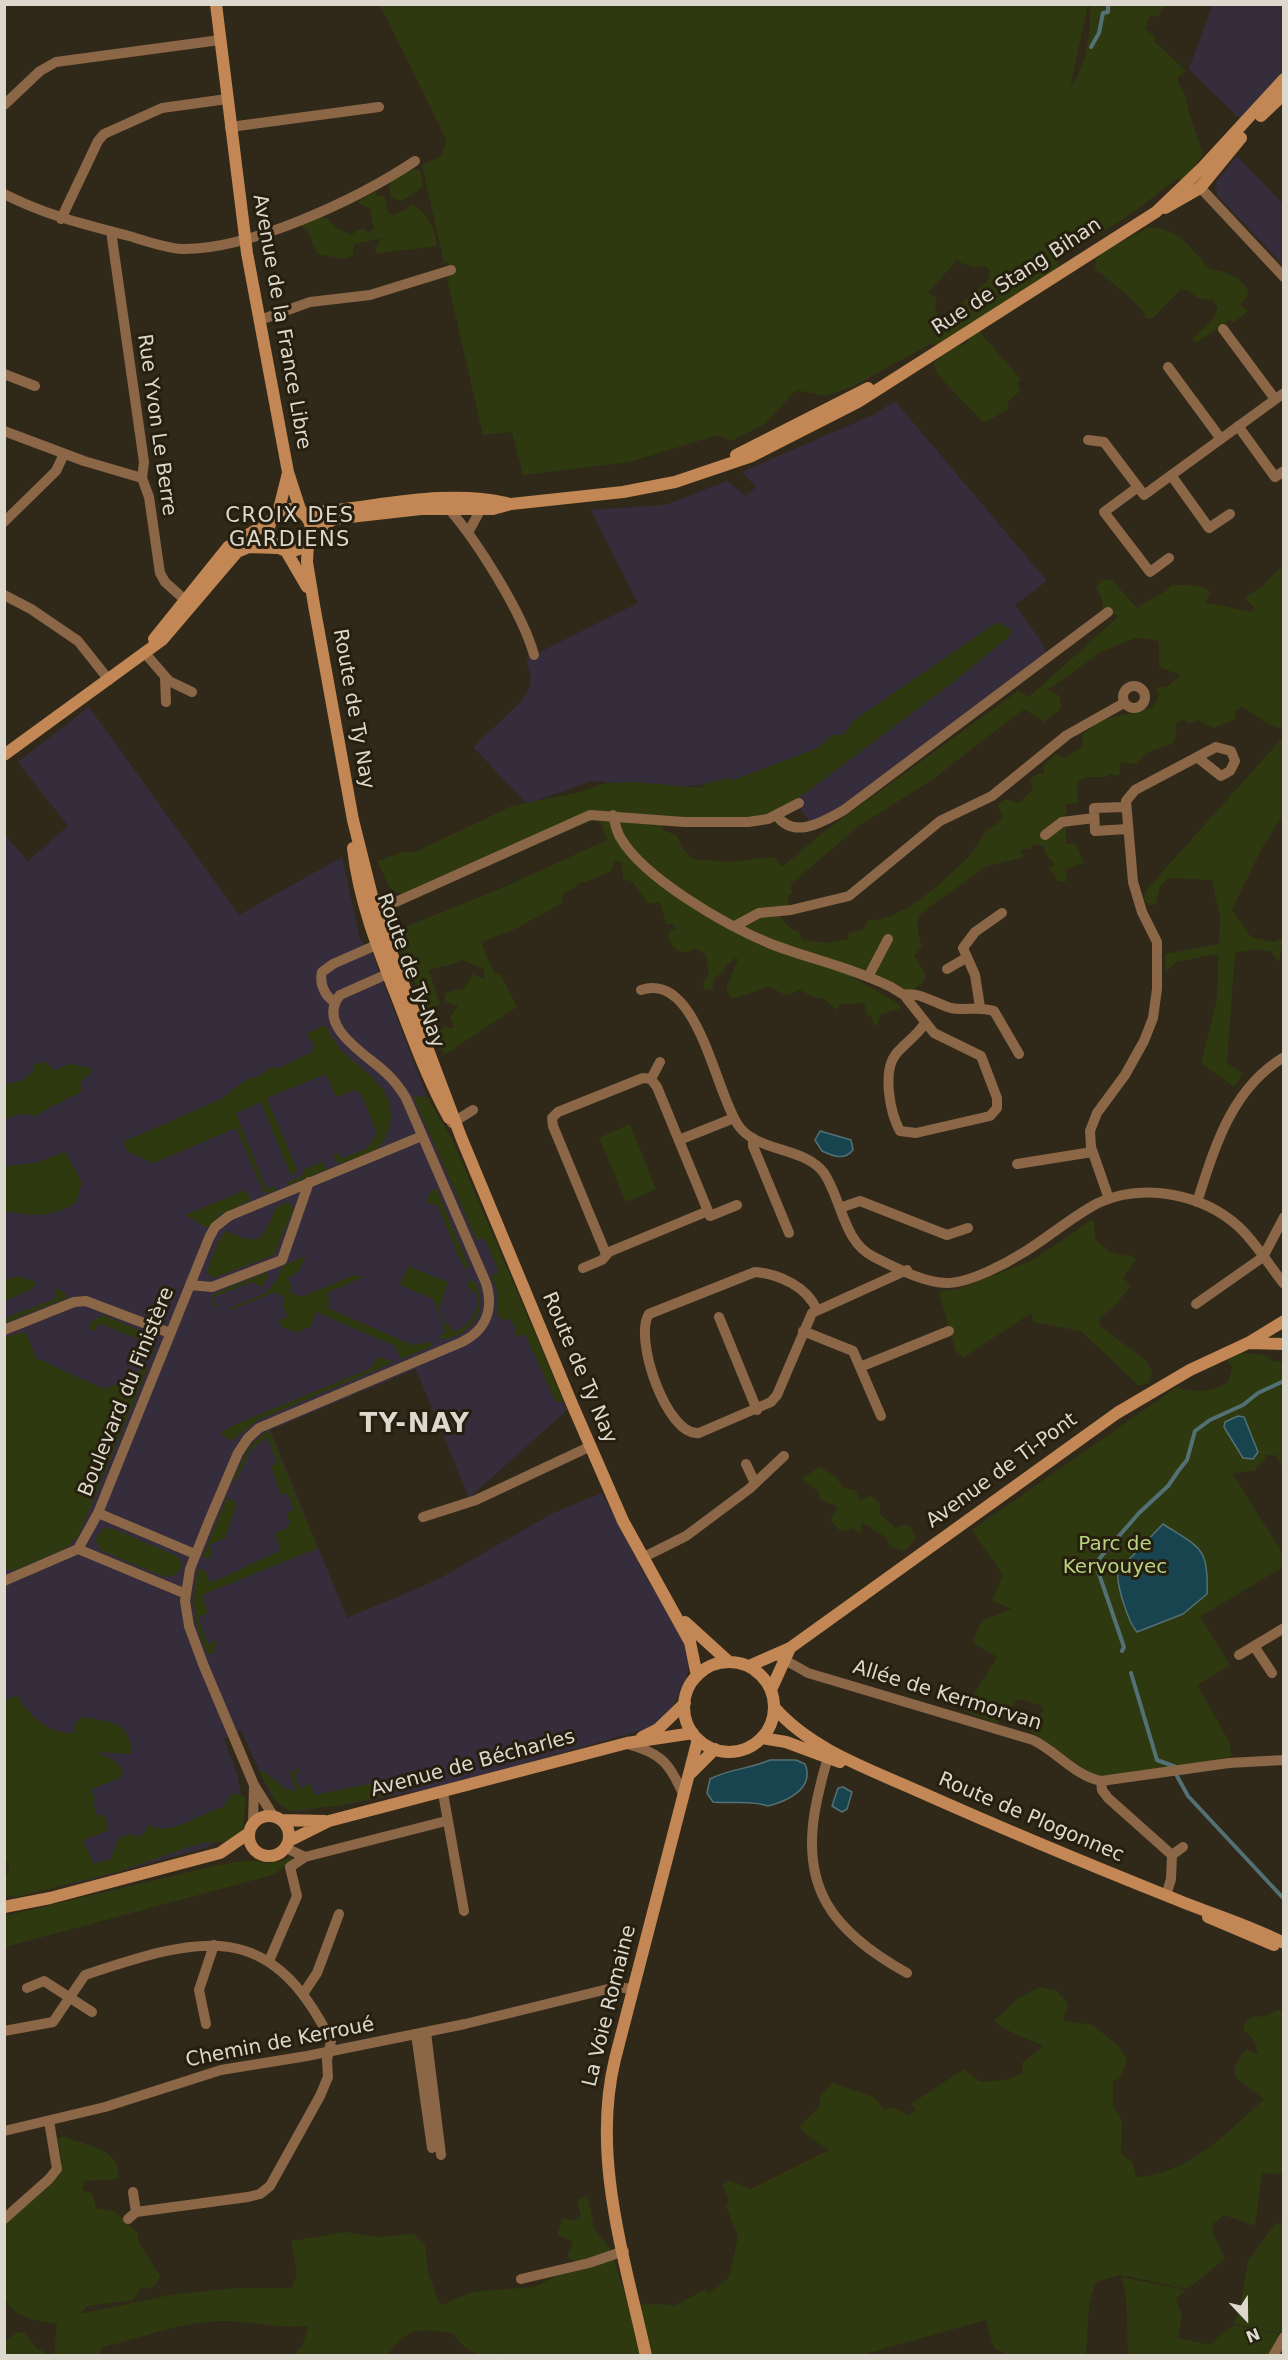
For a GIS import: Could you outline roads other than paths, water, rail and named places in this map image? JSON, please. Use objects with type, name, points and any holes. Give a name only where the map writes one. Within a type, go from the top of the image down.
[{"type":"main road","name":"Avenue de la France Libre","points":[[216,4],[232,142],[237,161],[236,178],[246,241],[288,472],[302,513]]},
{"type":"main road","name":"Rue de Stang Bihan","points":[[1196,183],[1220,149],[1284,79]]},
{"type":"main road","name":"Rue de Stang Bihan","points":[[302,513],[378,503],[512,504],[642,489],[675,482],[752,456],[899,375],[1064,263],[1156,212],[1179,202],[1284,94]]},
{"type":"main road","name":"Avenue de la France Libre","points":[[274,517],[288,472]]},
{"type":"main road","name":"Rue de Stang Bihan","points":[[310,539],[336,519],[389,513],[409,504]]},
{"type":"main road","points":[[4,755],[109,680],[168,634],[237,552],[249,547],[296,551],[310,539],[310,523],[302,513],[289,509],[228,547],[144,652]]},
{"type":"main road","points":[[274,517],[269,534],[282,550]]},
{"type":"main road","name":"Route de Ty Nay","points":[[310,539],[307,562],[353,820]]},
{"type":"main road","name":"Route de Ty Nay","points":[[282,550],[303,578],[314,605]]},
{"type":"main road","name":"Route de Ty-Nay","points":[[353,820],[371,914],[392,972],[461,1137]]},
{"type":"main road","name":"Route de Ty Nay","points":[[461,1137],[591,1446],[642,1558],[673,1608],[693,1648],[697,1676]]},
{"type":"main road","name":"Avenue de Ti-Pont","points":[[771,1690],[780,1658],[790,1648],[1117,1413],[1190,1370],[1248,1342],[1284,1321]]},
{"type":"main road","name":"Avenue de Ti-Pont","points":[[1248,1342],[1284,1344]]},
{"type":"main road","name":"Route de Ty Nay","points":[[673,1608],[698,1636],[729,1662]]},
{"type":"main road","points":[[749,1666],[762,1676],[771,1690],[774,1707],[768,1728],[762,1738],[740,1750],[715,1749],[696,1736],[688,1724],[685,1702],[688,1690],[697,1676],[706,1668],[729,1662],[749,1666],[780,1658]]},
{"type":"main road","name":"Avenue de Bécharles","points":[[287,1844],[329,1821],[627,1743],[658,1729],[685,1702]]},
{"type":"main road","name":"Route de Plogonnec","points":[[774,1707],[796,1728],[830,1754]]},
{"type":"main road","name":"Avenue de Bécharles","points":[[627,1743],[696,1736]]},
{"type":"main road","name":"La Voie Romaine","points":[[646,2355],[610,2181],[606,2120],[612,2074],[690,1773],[696,1736]]},
{"type":"main road","name":"Route de Plogonnec","points":[[762,1738],[830,1754],[1180,1902],[1228,1928],[1284,1948]]},
{"type":"main road","points":[[690,1773],[715,1749]]},
{"type":"main road","points":[[4,1907],[50,1898],[220,1853],[257,1852],[272,1856],[287,1844],[288,1829],[278,1819],[262,1817],[251,1829],[220,1853]]},
{"type":"main road","name":"Avenue de Bécharles","points":[[278,1819],[329,1821]]},
{"type":"main road","points":[[251,1829],[250,1844],[257,1852]]},
{"type":"main road","name":"Route de Plogonnec","points":[[1180,1902],[1230,1918],[1284,1943]]},
{"type":"street","points":[[4,105],[40,71],[56,62],[220,40]]},
{"type":"street","points":[[61,219],[98,141],[104,134],[162,108],[227,99]]},
{"type":"street","points":[[230,127],[379,107]]},
{"type":"street","points":[[4,194],[61,219],[180,249],[246,241],[353,196],[414,161]]},
{"type":"street","points":[[1196,183],[1284,277]]},
{"type":"street","name":"Rue Yvon Le Berre","points":[[111,231],[144,462],[142,478],[149,497],[161,576],[185,600]]},
{"type":"street","points":[[260,320],[315,301],[370,295],[451,270]]},
{"type":"street","points":[[1088,440],[1104,442],[1144,495],[1279,396],[1223,329]]},
{"type":"street","points":[[1168,367],[1221,439]]},
{"type":"street","points":[[4,374],[35,386]]},
{"type":"street","points":[[1238,426],[1275,477],[1284,471]]},
{"type":"street","points":[[4,431],[64,454],[142,478]]},
{"type":"street","points":[[4,522],[56,471],[64,454]]},
{"type":"street","points":[[1171,475],[1209,528],[1230,514]]},
{"type":"street","points":[[1138,487],[1104,512],[1150,572],[1169,558]]},
{"type":"street","points":[[378,503],[389,513]]},
{"type":"street","points":[[449,503],[469,531],[514,609],[534,655]]},
{"type":"street","points":[[469,531],[483,504]]},
{"type":"street","points":[[4,596],[31,609],[78,641],[109,680]]},
{"type":"street","points":[[185,600],[185,613]]},
{"type":"street","points":[[777,816],[785,824],[797,828],[816,824],[844,810],[1108,612]]},
{"type":"street","points":[[144,652],[165,678],[192,692]]},
{"type":"street","points":[[165,678],[166,702]]},
{"type":"street","points":[[735,926],[759,913],[791,910],[849,896],[935,825],[992,796],[1067,735],[1124,704]]},
{"type":"street","points":[[1109,1199],[1092,1152],[1090,1137],[1094,1119],[1138,1054],[1150,1027],[1157,995],[1157,942],[1142,912],[1133,882],[1127,829],[1127,798],[1135,790],[1197,757]]},
{"type":"street","points":[[371,914],[590,815],[684,822],[738,823],[777,816],[799,803]]},
{"type":"street","points":[[1126,807],[1094,808],[1094,819],[1095,831],[1127,829]]},
{"type":"street","points":[[613,815],[621,838],[653,873],[688,901],[770,943],[868,977],[904,995],[917,995],[957,1009],[980,1008],[994,1011],[999,1015],[1019,1054]]},
{"type":"street","points":[[1045,835],[1062,822],[1094,819]]},
{"type":"street","points":[[980,1008],[975,975],[963,948],[966,941],[979,928],[1002,913]]},
{"type":"street","points":[[868,977],[888,939]]},
{"type":"street","points":[[335,1002],[329,998],[322,986],[322,972],[333,964],[381,943]]},
{"type":"street","points":[[947,969],[966,958]]},
{"type":"street","points":[[278,1819],[254,1785],[196,1648],[187,1618],[186,1594],[195,1554],[238,1453],[253,1432],[281,1417],[462,1342],[475,1335],[484,1324],[490,1306],[486,1283],[398,1085],[344,1037],[336,1021],[335,1002],[340,995],[392,972]]},
{"type":"street","points":[[641,990],[664,988],[675,997],[691,1016],[734,1118],[744,1132],[818,1168],[827,1180],[854,1239],[864,1251],[942,1282],[960,1280],[1007,1262],[1090,1208],[1109,1199],[1157,1193],[1197,1202],[1218,1211],[1237,1225],[1284,1284]]},
{"type":"street","points":[[904,995],[934,1033],[983,1058],[997,1098],[997,1108],[990,1116],[916,1133],[900,1131],[890,1095],[891,1064],[897,1052],[915,1038],[925,1023]]},
{"type":"street","points":[[1197,1202],[1228,1116],[1256,1079],[1284,1057]]},
{"type":"street","points":[[651,1079],[660,1062]]},
{"type":"street","points":[[606,1254],[552,1118],[558,1112],[632,1082],[643,1078],[651,1079],[657,1087],[710,1216],[737,1205]]},
{"type":"street","points":[[454,1122],[473,1110]]},
{"type":"street","points":[[679,1140],[734,1118]]},
{"type":"street","name":"Boulevard du Finistère","points":[[78,1549],[98,1513],[209,1238],[220,1222],[309,1182],[422,1136]]},
{"type":"street","points":[[753,1138],[753,1146],[789,1233]]},
{"type":"street","points":[[1017,1164],[1092,1152]]},
{"type":"street","name":"Boulevard du Finistère","points":[[190,1286],[212,1287],[282,1260],[309,1182]]},
{"type":"street","points":[[840,1208],[860,1201],[947,1235],[968,1228]]},
{"type":"street","points":[[583,1268],[602,1260],[606,1254],[708,1211]]},
{"type":"street","points":[[1196,1304],[1263,1257],[1284,1217]]},
{"type":"street","points":[[817,1310],[810,1296],[800,1288],[769,1274],[755,1272],[648,1314],[644,1330],[646,1354],[670,1412],[680,1426],[692,1434],[757,1410],[771,1402],[777,1395],[810,1315],[907,1270]]},
{"type":"street","points":[[4,1330],[74,1302],[86,1301],[170,1333]]},
{"type":"street","points":[[719,1317],[757,1410]]},
{"type":"street","points":[[803,1331],[851,1350],[881,1416]]},
{"type":"street","points":[[860,1367],[949,1331]]},
{"type":"street","points":[[423,1517],[476,1500],[591,1446]]},
{"type":"street","points":[[642,1558],[686,1536],[755,1483],[784,1456]]},
{"type":"street","points":[[746,1464],[755,1483]]},
{"type":"street","name":"Boulevard du Finistère","points":[[98,1513],[195,1554]]},
{"type":"street","points":[[4,1581],[78,1549],[186,1594]]},
{"type":"street","points":[[1239,1655],[1284,1628]]},
{"type":"street","points":[[1254,1646],[1272,1673]]},
{"type":"street","name":"Allée de Kermorvan","points":[[780,1658],[808,1673],[1024,1736],[1051,1750],[1084,1776],[1101,1781]]},
{"type":"street","points":[[627,1743],[647,1749],[663,1760],[675,1775],[684,1796]]},
{"type":"street","points":[[830,1754],[811,1836],[812,1863],[819,1885],[838,1919],[854,1937],[885,1960],[907,1972]]},
{"type":"street","points":[[1172,1855],[1108,1798],[1102,1790],[1101,1781],[1246,1761],[1284,1760]]},
{"type":"street","points":[[251,1829],[254,1785]]},
{"type":"street","points":[[443,1793],[446,1821],[464,1911]]},
{"type":"street","points":[[269,1961],[297,1896],[291,1867],[305,1857],[446,1821]]},
{"type":"street","points":[[287,1844],[305,1857]]},
{"type":"street","points":[[1172,1855],[1183,1847]]},
{"type":"street","points":[[1166,1896],[1171,1879],[1172,1855]]},
{"type":"street","points":[[303,1994],[317,1973],[339,1914]]},
{"type":"street","points":[[206,2024],[199,1990],[214,1945]]},
{"type":"street","points":[[4,2031],[53,2022],[86,1975],[175,1950],[214,1945],[242,1948],[269,1961],[303,1994],[331,2041],[327,2060],[328,2077],[320,2096],[266,2191],[248,2198],[132,2215],[133,2192]]},
{"type":"street","points":[[27,1988],[44,1981],[92,2012]]},
{"type":"street","name":"Chemin de Kerroué","points":[[4,2131],[49,2121],[221,2070],[421,2033],[616,1987],[633,1989]]},
{"type":"street","points":[[421,2033],[432,2148]]},
{"type":"street","points":[[421,2033],[441,2155]]},
{"type":"street","points":[[4,2219],[57,2169],[49,2121]]},
{"type":"street","points":[[521,2279],[589,2264],[624,2251]]},
{"type":"street","points":[[1273,2355],[1284,2337]]},
{"type":"water","points":[[820,1131],[851,1140],[853,1150],[846,1156],[834,1156],[822,1151],[815,1140]]},
{"type":"water","points":[[1238,1416],[1244,1417],[1258,1452],[1253,1459],[1243,1458],[1224,1427],[1225,1422]]},
{"type":"water","points":[[1163,1524],[1200,1550],[1206,1567],[1207,1594],[1183,1614],[1137,1632],[1123,1603],[1118,1571]]},
{"type":"water","points":[[770,1760],[796,1760],[805,1764],[807,1772],[803,1787],[784,1801],[768,1806],[713,1802],[707,1793],[710,1779]]},
{"type":"water","points":[[843,1787],[852,1792],[847,1809],[842,1812],[832,1806],[838,1788]]},
{"type":"waterway","points":[[1091,47],[1099,33],[1103,13],[1108,12],[1108,4]]},
{"type":"waterway","points":[[1122,1651],[1124,1647],[1098,1571],[1099,1559],[1139,1513],[1168,1486],[1187,1460],[1195,1431],[1210,1420],[1243,1405],[1258,1393],[1284,1381]]},
{"type":"waterway","points":[[1131,1673],[1157,1760],[1176,1767],[1177,1776],[1188,1796],[1284,1899]]},
{"type":"district","name":"CROIX DES GARDIENS","points":[[290,529]]},
{"type":"district","name":"TY-NAY","points":[[415,1425]]},
{"type":"park label","name":"Parc de Kervouyec","points":[[1115,1556]]}]
